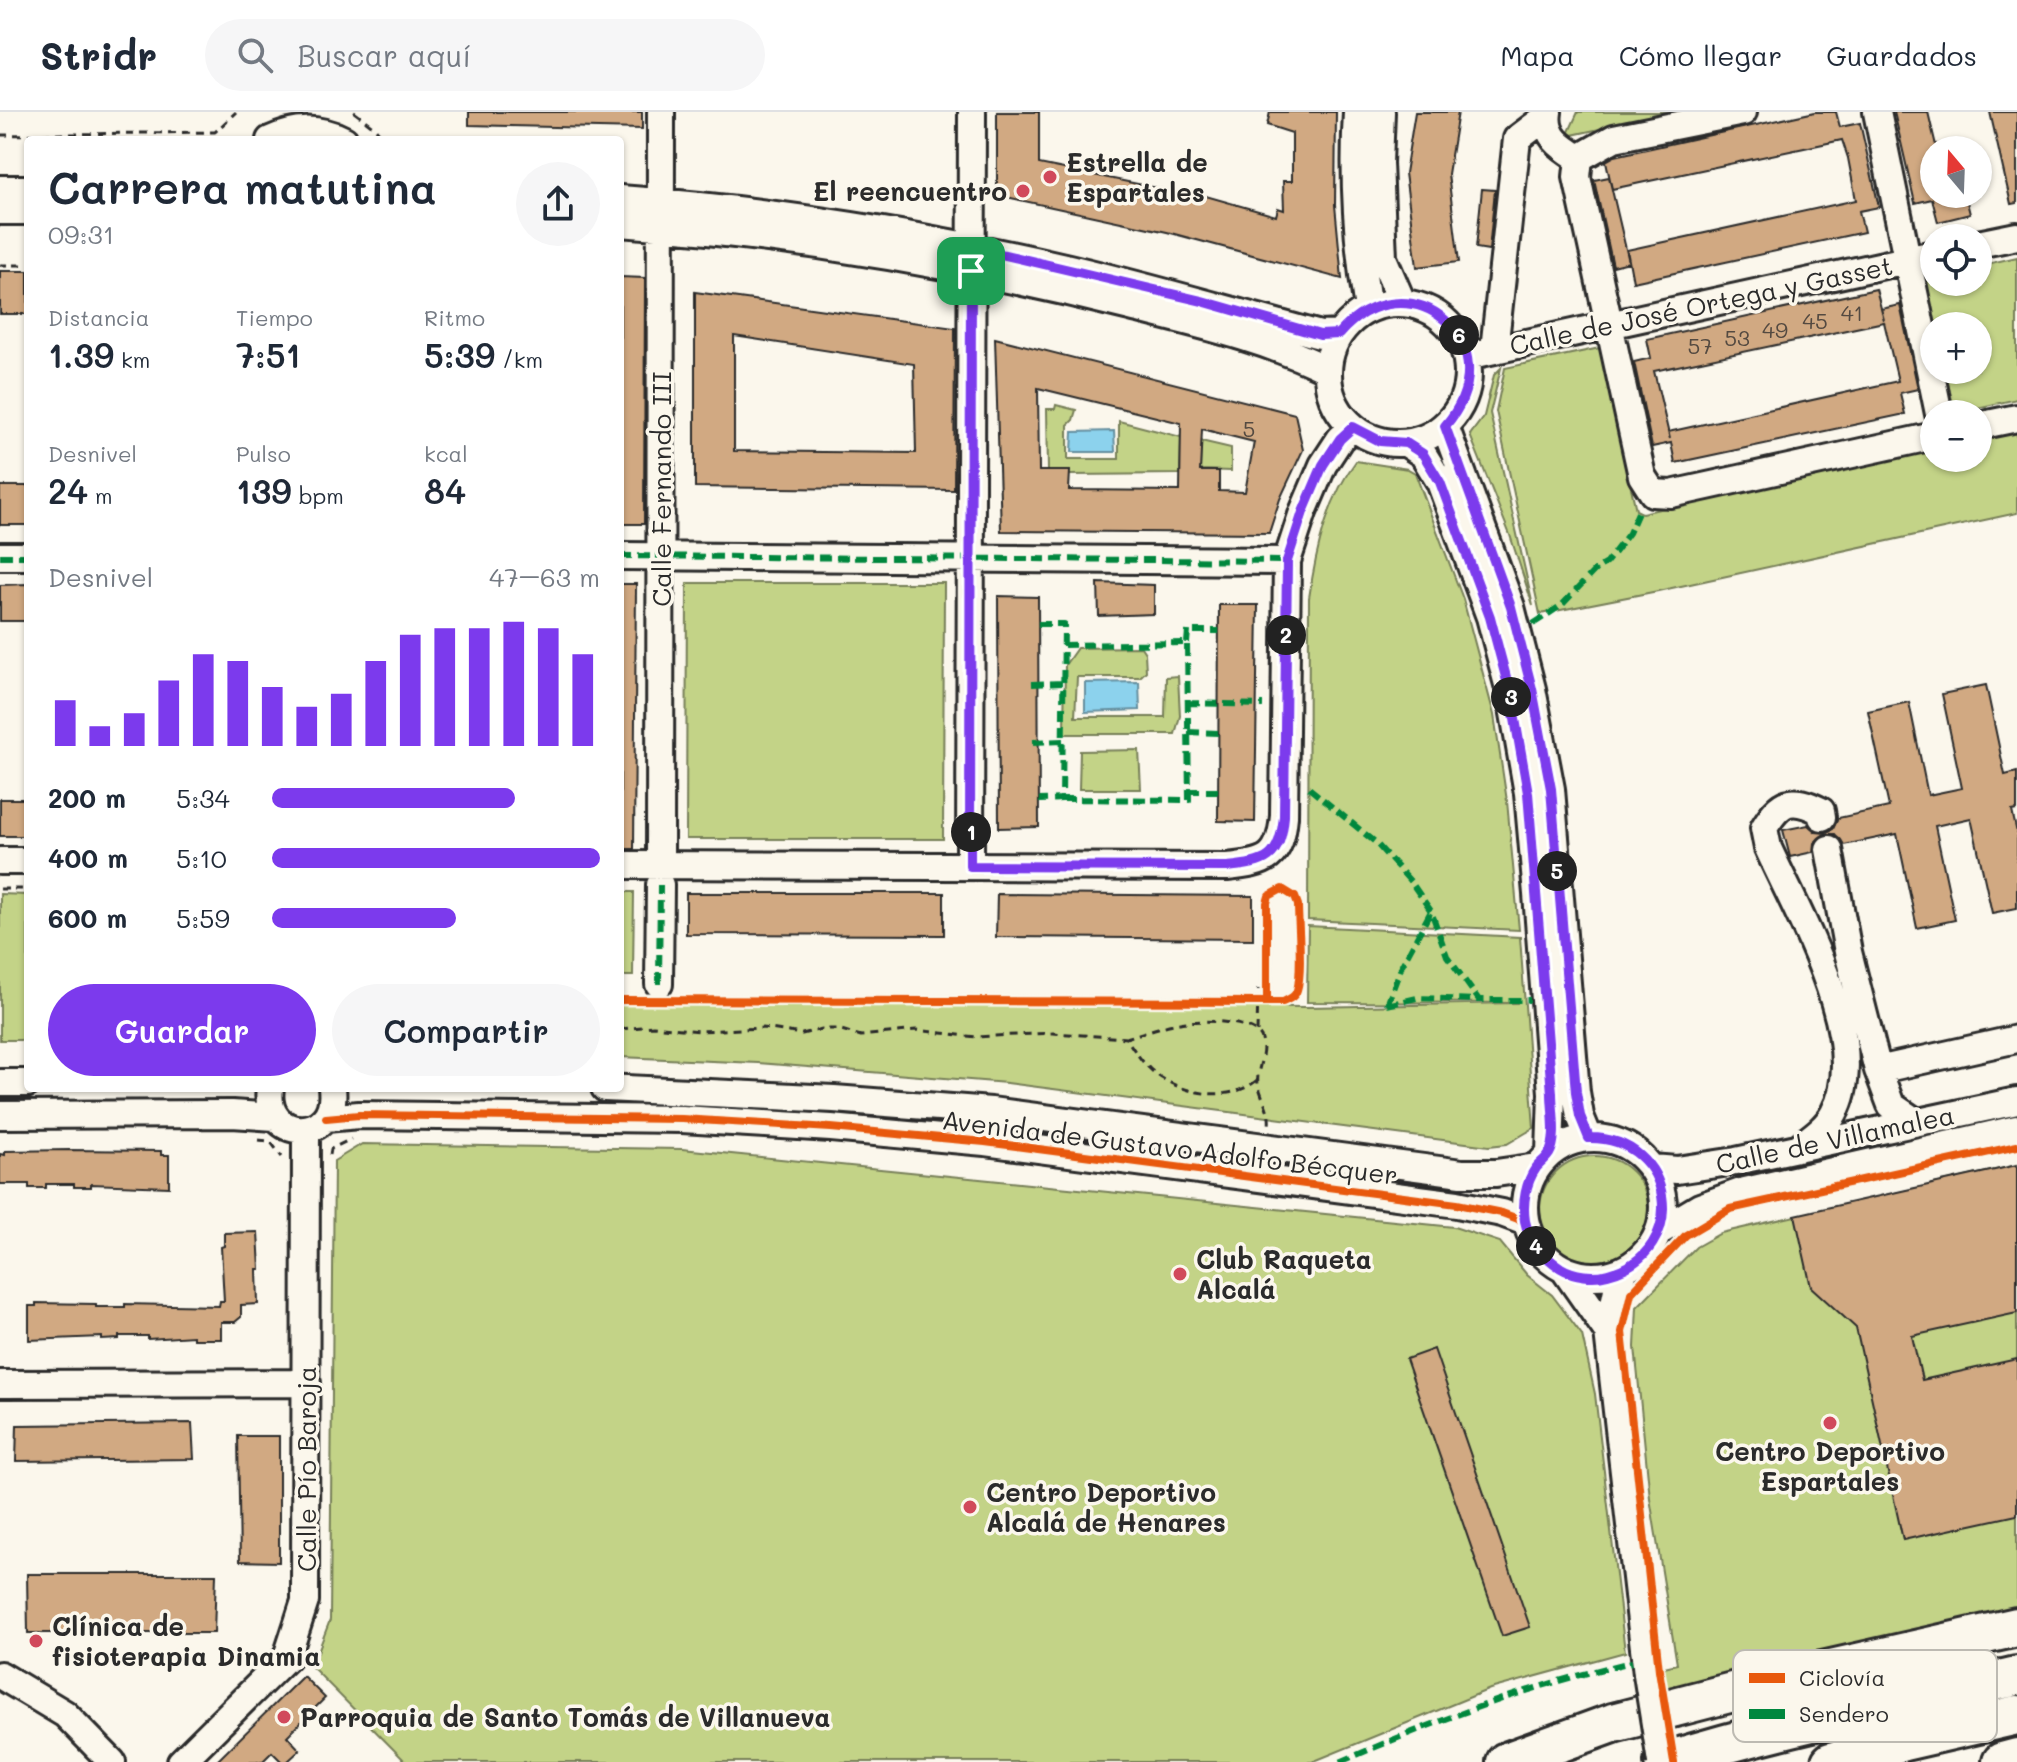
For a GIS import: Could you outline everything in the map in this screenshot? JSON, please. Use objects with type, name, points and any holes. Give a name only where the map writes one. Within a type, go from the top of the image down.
[{"type":"highway","points":[[1915,1650],[2017,1627]]},
{"type":"highway","points":[[1997,1680],[2017,1676]]},
{"type":"highway","points":[[1506,1762],[1613,1723],[1733,1692]]},
{"type":"highway","points":[[1997,1720],[2017,1715]]},
{"type":"highway","points":[[1663,1762],[1734,1742]]},
{"type":"highway","points":[[1831,1762],[1901,1742]]},
{"type":"highway","points":[[2002,1762],[2017,1758]]},
{"type":"street","name":"Calle Fernando III","points":[[659,984],[661,112]]},
{"type":"street","points":[[970,866],[972,112]]},
{"type":"street","points":[[1357,112],[1354,165],[1360,260],[1368,309]]},
{"type":"street","points":[[1381,112],[1379,163],[1383,258],[1402,302]]},
{"type":"street","points":[[1579,158],[1614,138],[1743,112]]},
{"type":"street","points":[[1877,112],[1936,400]]},
{"type":"street","points":[[1494,350],[1517,139],[1547,115],[1556,144],[1579,158]]},
{"type":"street","points":[[283,128],[330,128]]},
{"type":"street","points":[[1579,158],[1577,177],[1642,476],[1653,493],[1671,494],[1920,439]]},
{"type":"street","points":[[0,189],[24,189]]},
{"type":"street","points":[[624,200],[660,214],[801,243],[971,259],[1187,298],[1320,335],[1339,334]]},
{"type":"street","points":[[0,211],[24,211]]},
{"type":"street","points":[[624,222],[660,214]]},
{"type":"street","points":[[1992,241],[2017,236]]},
{"type":"street","name":"Calle de José Ortega y Gasset","points":[[1467,356],[1920,257]]},
{"type":"street","points":[[971,259],[1064,291],[1197,324],[1290,352],[1328,370]]},
{"type":"street","points":[[1402,302],[1424,307],[1445,319],[1459,336],[1469,371],[1465,399],[1445,426],[1427,438],[1406,443],[1380,441],[1353,427],[1337,408],[1330,391],[1328,370],[1331,351],[1339,334],[1352,320],[1368,309],[1402,302]]},
{"type":"street","points":[[1992,423],[2017,418]]},
{"type":"street","points":[[1445,426],[1511,607],[1532,689],[1551,789],[1576,1092],[1580,1116],[1589,1138]]},
{"type":"street","points":[[624,866],[660,875],[970,866],[1227,867],[1253,865],[1272,856],[1282,838],[1284,816],[1287,561],[1323,465],[1340,439],[1353,427]]},
{"type":"street","points":[[1406,443],[1423,454],[1440,482],[1490,617],[1511,696],[1528,793],[1552,1093],[1544,1160]]},
{"type":"street","points":[[0,556],[24,556]]},
{"type":"street","points":[[624,556],[1287,561]]},
{"type":"street","points":[[1799,1147],[1821,1130],[1835,1113],[1847,1071],[1842,1027],[1820,960],[1768,848],[1764,828],[1774,811],[1789,802],[1804,803],[1821,811],[1822,817]]},
{"type":"street","points":[[1829,849],[1848,952],[1878,1070],[1891,1105],[1916,1122]]},
{"type":"street","points":[[0,861],[24,861]]},
{"type":"street","points":[[1878,1070],[2017,1039]]},
{"type":"street","points":[[0,1083],[24,1083]]},
{"type":"street","name":"Avenida de Gustavo Adolfo Bécquer","points":[[624,1089],[834,1099],[991,1111],[1462,1173],[1496,1173],[1544,1160]]},
{"type":"street","points":[[269,1092],[268,1098],[275,1117]]},
{"type":"street","name":"Calle Pío Baroja","points":[[181,1762],[287,1657],[305,1601],[307,1383],[316,1124],[334,1099],[333,1092]]},
{"type":"street","name":"Calle de Villamalea","points":[[1652,1168],[1677,1170],[2017,1101]]},
{"type":"street","points":[[0,1115],[232,1114],[275,1117],[294,1129],[316,1124]]},
{"type":"street","name":"Avenida de Gustavo Adolfo Bécquer","points":[[316,1124],[359,1115],[682,1119],[954,1139],[1457,1204],[1502,1213],[1526,1222]]},
{"type":"street","name":"Calle de Villamalea","points":[[1660,1231],[1700,1207],[1741,1192],[2017,1129]]},
{"type":"street","points":[[1566,1272],[1597,1277],[1625,1269],[1648,1252],[1660,1231],[1664,1210],[1662,1192],[1652,1168],[1623,1143],[1602,1138],[1568,1142],[1544,1160],[1530,1179],[1524,1201],[1526,1222],[1533,1242],[1548,1260],[1566,1272],[1608,1332]]},
{"type":"street","points":[[1625,1269],[1608,1332],[1647,1674],[1663,1762]]},
{"type":"street","points":[[0,1384],[307,1383]]},
{"type":"street","points":[[0,1675],[65,1714],[112,1762]]},
{"type":"path","points":[[0,135],[196,134],[215,132],[236,112]]},
{"type":"path","points":[[354,112],[382,136]]},
{"type":"path","points":[[370,112],[390,131]]},
{"type":"path","points":[[0,265],[24,265]]},
{"type":"path","points":[[0,889],[24,889]]},
{"type":"path","points":[[1242,1001],[1267,1002],[1263,988]]},
{"type":"path","points":[[1257,1032],[1258,1001]]},
{"type":"path","points":[[624,1029],[653,1026],[699,1031],[763,1028],[802,1034],[838,1029],[861,1036],[916,1030],[976,1037],[1053,1033],[1126,1038],[1186,1022],[1230,1023],[1257,1032],[1262,1039],[1257,1080],[1270,1118],[1269,1125]]},
{"type":"path","points":[[1126,1038],[1151,1071],[1187,1088],[1228,1094],[1251,1086],[1257,1080]]},
{"type":"green space","points":[[1578,112],[1679,112],[1567,136]]},
{"type":"green space","points":[[2017,257],[2017,399],[1992,405],[1992,400],[1952,400],[1948,384],[1992,384],[1992,312],[1933,312],[1929,296],[1992,296],[1992,263]]},
{"type":"green space","points":[[1600,348],[1636,510],[1642,513],[1920,451],[1920,472],[1992,472],[1992,436],[2017,430],[2017,513],[1540,614],[1496,411],[1505,368]]},
{"type":"green space","points":[[1501,368],[1490,413],[1533,606],[1510,535],[1470,435],[1484,416],[1494,375]]},
{"type":"green space","points":[[1056,405],[1076,410],[1068,425],[1068,459],[1119,459],[1119,421],[1181,437],[1180,474],[1070,475],[1048,471],[1047,409],[1055,409]]},
{"type":"green space","points":[[1201,441],[1231,448],[1231,471],[1200,470]]},
{"type":"green space","points":[[1356,461],[1408,469],[1415,473],[1463,599],[1494,715],[1507,801],[1519,930],[1308,920],[1309,598],[1324,526],[1337,492]]},
{"type":"green space","points":[[687,583],[944,583],[943,839],[686,839]]},
{"type":"green space","points":[[1141,647],[1145,653],[1146,671],[1140,677],[1077,677],[1075,717],[1165,717],[1166,677],[1178,676],[1180,716],[1175,734],[1064,734],[1065,665],[1077,648]]},
{"type":"green space","points":[[1139,750],[1141,789],[1079,789],[1080,751]]},
{"type":"green space","points":[[624,892],[634,892],[633,976],[624,976]]},
{"type":"green space","points":[[0,894],[24,895],[24,1040],[0,1040]]},
{"type":"green space","points":[[1308,926],[1520,937],[1534,1128],[1507,1144],[1489,1146],[1007,1083],[758,1063],[624,1057],[624,1003],[1307,1007],[1518,1003],[1307,1002]]},
{"type":"green space","name":"Centro Deportivo Alcalá de Henares","points":[[362,1144],[682,1149],[1454,1227],[1500,1242],[1527,1275],[1552,1295],[1582,1335],[1595,1394],[1625,1652],[1490,1689],[1312,1762],[406,1762],[312,1667],[330,1620],[334,1161]]},
{"type":"green space","points":[[1594,1156],[1615,1160],[1632,1172],[1644,1189],[1648,1210],[1644,1231],[1632,1248],[1615,1260],[1594,1264],[1573,1260],[1556,1248],[1544,1231],[1540,1210],[1544,1189],[1556,1172],[1573,1160]]},
{"type":"green space","name":"Centro Deportivo Espartales","points":[[2017,1165],[2017,1611],[1846,1650],[1733,1650],[1733,1676],[1666,1691],[1664,1667],[1677,1664],[1650,1498],[1635,1347],[1637,1307],[1696,1247],[1721,1233]]},
{"type":"water","points":[[1114,431],[1115,452],[1072,452],[1073,432]]},
{"type":"water","points":[[1139,682],[1140,710],[1085,712],[1085,683]]},
{"type":"building","points":[[469,112],[642,112],[642,129],[469,125]]},
{"type":"building","points":[[997,112],[1039,112],[1039,164],[1192,195],[1192,192],[1276,216],[1278,208],[1284,210],[1283,181],[1292,181],[1292,133],[1267,125],[1270,112],[1336,112],[1335,205],[1342,279],[1167,232],[997,195]]},
{"type":"building","points":[[1415,112],[1458,112],[1448,174],[1459,262],[1417,267],[1405,173]]},
{"type":"building","points":[[1815,112],[1836,112],[1840,127],[1860,123],[1879,207],[1859,211],[1864,232],[1633,282],[1627,250],[1856,200],[1848,158],[1842,140],[1612,189],[1606,161],[1615,156]]},
{"type":"building","points":[[1894,112],[1928,112],[1934,136],[1920,136],[1920,202],[1915,203]]},
{"type":"building","points":[[1990,112],[2017,112],[2017,203],[2011,204]]},
{"type":"building","points":[[1609,177],[1629,262],[1613,266],[1594,180]]},
{"type":"building","points":[[1482,189],[1495,190],[1489,250],[1476,248]]},
{"type":"building","points":[[1934,208],[1968,208],[1970,214],[1938,222]]},
{"type":"building","points":[[0,271],[24,271],[24,314],[0,314]]},
{"type":"building","points":[[624,277],[645,278],[644,524],[624,524]]},
{"type":"building","points":[[1876,289],[1881,309],[1900,305],[1918,389],[1900,393],[1905,414],[1675,463],[1671,443],[1652,447],[1634,362],[1651,358],[1647,339]],"holes":[[[1884,322],[1898,381],[1668,432],[1654,371]]]},
{"type":"building","points":[[695,292],[955,328],[954,490],[695,487]],"holes":[[[734,336],[914,364],[916,453],[734,451]]]},
{"type":"building","points":[[995,338],[1295,414],[1303,450],[1280,499],[1269,533],[1001,531]],"holes":[[[1038,388],[1181,423],[1180,491],[1069,490],[1070,471],[1039,471]],[[1202,429],[1254,442],[1245,492],[1219,491],[1219,471],[1200,471]]]},
{"type":"building","points":[[0,486],[24,486],[24,525],[0,525]]},
{"type":"building","points":[[1098,583],[1154,585],[1154,614],[1099,616]]},
{"type":"building","points":[[24,584],[24,621],[0,621],[0,585]]},
{"type":"building","points":[[624,584],[636,584],[634,849],[624,849]]},
{"type":"building","points":[[998,596],[1038,597],[1039,827],[999,828]]},
{"type":"building","points":[[1219,605],[1258,605],[1255,822],[1218,821]]},
{"type":"building","points":[[1986,685],[2005,775],[2017,772],[2017,810],[2012,811],[2017,833],[2017,908],[1992,913],[1971,818],[1935,826],[1955,920],[1917,928],[1897,834],[1844,845],[1835,834],[1825,834],[1814,843],[1813,852],[1790,857],[1783,830],[1808,825],[1816,832],[1825,833],[1833,829],[1838,818],[1889,807],[1868,711],[1909,702],[1928,795],[1962,788],[1942,694]]},
{"type":"building","points":[[0,799],[24,799],[24,836],[0,836]]},
{"type":"building","points":[[686,893],[944,893],[944,935],[686,934]]},
{"type":"building","points":[[997,894],[1253,896],[1253,939],[996,937]]},
{"type":"building","points":[[5,1151],[161,1151],[161,1155],[169,1155],[169,1187],[46,1184],[46,1188],[29,1188],[29,1184],[0,1184],[0,1154],[5,1155]]},
{"type":"building","points":[[2017,1165],[2017,1313],[1912,1336],[1922,1380],[2017,1359],[2017,1515],[1903,1540],[1856,1328],[1811,1287],[1795,1215]]},
{"type":"building","points":[[258,1232],[258,1304],[241,1305],[241,1317],[235,1322],[221,1322],[221,1339],[119,1336],[119,1339],[102,1340],[102,1337],[29,1340],[29,1306],[36,1306],[36,1303],[96,1304],[96,1307],[125,1307],[125,1304],[219,1306],[220,1301],[224,1301],[221,1247],[224,1246],[224,1233]]},
{"type":"building","points":[[1434,1349],[1530,1627],[1502,1636],[1406,1359]]},
{"type":"building","points":[[192,1423],[194,1459],[16,1461],[17,1425]]},
{"type":"building","points":[[238,1436],[279,1436],[279,1562],[240,1561]]},
{"type":"building","points":[[27,1574],[216,1574],[214,1633],[28,1633]]},
{"type":"building","name":"Parroquia de Santo Tomás de Villanueva","points":[[303,1676],[325,1698],[287,1736],[300,1750],[287,1762],[282,1762],[272,1752],[262,1762],[216,1762]]},
{"type":"marked path","points":[[1533,624],[1562,605],[1596,569],[1606,563],[1629,533],[1640,508]]},
{"type":"marked path","points":[[0,556],[24,556]]},
{"type":"marked path","points":[[624,556],[1287,561]]},
{"type":"marked path","points":[[1038,624],[1064,624],[1062,799],[1039,800]]},
{"type":"marked path","points":[[1187,643],[1188,631],[1219,631]]},
{"type":"marked path","points":[[1062,799],[1189,800],[1187,643],[1064,645]]},
{"type":"marked path","points":[[1032,684],[1063,683]]},
{"type":"marked path","points":[[1188,703],[1263,705]]},
{"type":"marked path","points":[[1188,732],[1219,733]]},
{"type":"marked path","points":[[1033,742],[1063,741]]},
{"type":"marked path","points":[[1309,788],[1375,842],[1411,882],[1431,911],[1447,956],[1479,1000],[1530,1000]]},
{"type":"marked path","points":[[1188,791],[1219,791]]},
{"type":"marked path","points":[[659,984],[660,885]]},
{"type":"marked path","points":[[1387,1005],[1402,965],[1431,911]]},
{"type":"marked path","points":[[1387,1005],[1417,998],[1479,1000]]},
{"type":"marked path","points":[[1340,1762],[1484,1705],[1632,1662]]},
{"type":"cycle path","points":[[1282,889],[1295,897],[1298,905],[1299,982],[1292,998],[1283,1002],[1267,1002],[1267,903],[1269,896],[1282,889]]},
{"type":"cycle path","points":[[624,1000],[1267,1002]]},
{"type":"cycle path","points":[[326,1118],[359,1115],[682,1119],[831,1128],[985,1142],[1457,1204],[1502,1213],[1526,1222]]},
{"type":"cycle path","points":[[1674,1762],[1659,1670],[1622,1332],[1631,1293],[1686,1235],[1730,1209],[2017,1146]]},
{"type":"place","name":"Estrella de Espartales","points":[[1050,177]]},
{"type":"place","name":"El reencuentro","points":[[1023,191]]},
{"type":"place","name":"Club Raqueta Alcalá","points":[[1180,1274]]},
{"type":"place","name":"Centro Deportivo Espartales","points":[[1830,1423]]},
{"type":"place","name":"Centro Deportivo Alcalá de Henares","points":[[970,1507]]},
{"type":"place","name":"Clínica de fisioterapia Dinamia","points":[[36,1641]]},
{"type":"place","name":"Parroquia de Santo Tomás de Villanueva","points":[[284,1717]]},
{"type":"route","points":[[971,247],[1202,301],[1320,335],[1339,334],[1368,309],[1402,302],[1424,307],[1445,319],[1459,336],[1467,356],[1468,386],[1459,410],[1445,426],[1511,607],[1532,689],[1551,789],[1580,1116],[1589,1138],[1623,1143],[1639,1154],[1652,1168],[1662,1192],[1664,1210],[1660,1231],[1648,1252],[1625,1269],[1597,1277],[1566,1272],[1548,1260],[1533,1242],[1526,1222],[1524,1201],[1530,1179],[1550,1153],[1553,1132],[1528,793],[1511,696],[1490,617],[1440,482],[1423,454],[1406,443],[1380,441],[1353,427],[1340,439],[1323,465],[1287,561],[1284,816],[1282,838],[1272,856],[1253,865],[1227,867],[970,866],[971,271],[971,247]]}]
